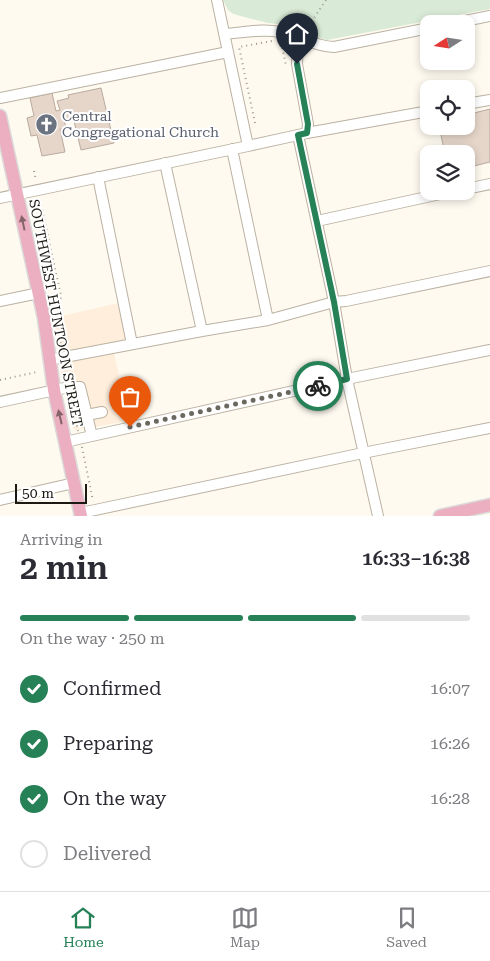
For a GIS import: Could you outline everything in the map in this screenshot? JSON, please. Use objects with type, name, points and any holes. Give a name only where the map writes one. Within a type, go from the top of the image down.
[{"type":"main road","name":"SOUTHWEST HUNTOON STREET","points":[[0,116],[44,318],[56,359],[54,390],[81,515]]},
{"type":"main road","points":[[440,516],[467,513],[490,505]]},
{"type":"street","points":[[217,0],[248,146]]},
{"type":"street","points":[[475,19],[490,16]]},
{"type":"street","points":[[224,34],[277,31],[311,43],[334,47],[420,30]]},
{"type":"street","points":[[298,38],[297,64],[308,124],[303,134],[317,221],[334,302],[347,379],[378,516]]},
{"type":"street","points":[[0,98],[228,52]]},
{"type":"street","points":[[475,102],[490,100]]},
{"type":"street","points":[[0,198],[303,134],[420,113]]},
{"type":"street","points":[[232,149],[268,320]]},
{"type":"street","points":[[165,163],[202,331]]},
{"type":"street","points":[[98,177],[132,344]]},
{"type":"street","points":[[475,187],[490,184]]},
{"type":"street","points":[[317,221],[420,198]]},
{"type":"street","points":[[56,359],[268,320],[334,302],[490,271]]},
{"type":"street","points":[[0,301],[39,293]]},
{"type":"street","points":[[65,442],[347,379],[490,350]]},
{"type":"street","points":[[0,402],[69,387],[80,387],[92,436]]},
{"type":"street","points":[[87,415],[102,412]]},
{"type":"street","points":[[81,515],[95,510],[490,428]]},
{"type":"street","points":[[0,500],[74,483]]},
{"type":"path","points":[[306,30],[326,0]]},
{"type":"path","points":[[281,40],[288,71]]},
{"type":"path","points":[[255,123],[239,48],[272,41]]},
{"type":"path","points":[[34,171],[61,296],[60,328],[56,359],[69,387],[95,510]]},
{"type":"path","points":[[0,380],[37,372]]},
{"type":"shaded area","points":[[127,301],[137,348],[114,353],[129,421],[76,430],[71,424],[53,318]]},
{"type":"green space","points":[[223,0],[490,0],[490,9],[458,15],[420,15],[420,22],[327,40],[287,25],[268,23],[233,14],[228,10]]},
{"type":"building","name":"Central Congregational Church","points":[[101,88],[114,143],[81,150],[73,117],[64,120],[66,128],[60,129],[65,152],[42,156],[37,135],[31,136],[27,118],[34,116],[30,98],[52,93],[56,111],[60,110],[57,101],[69,98],[68,95]]},
{"type":"building","points":[[490,109],[490,162],[475,166],[475,145],[443,145],[441,135],[475,135],[475,113]]},
{"type":"way so far","points":[[130,427],[318,386]]},
{"type":"place","name":"Central Congregational Church","points":[[46,124]]},
{"type":"route","points":[[297,64],[308,124],[307,133],[298,135],[334,302],[347,379],[318,386]]}]
